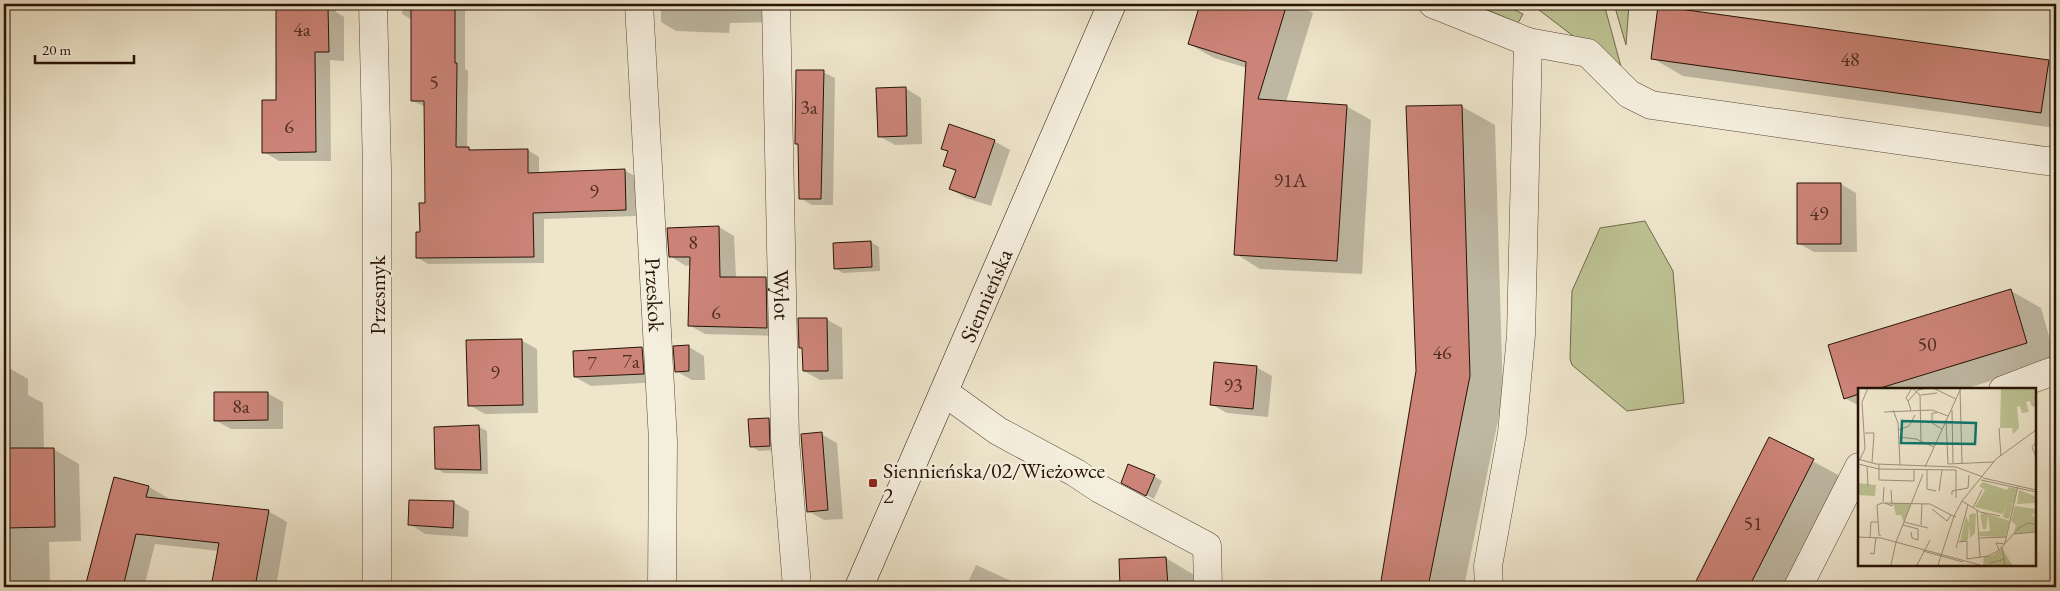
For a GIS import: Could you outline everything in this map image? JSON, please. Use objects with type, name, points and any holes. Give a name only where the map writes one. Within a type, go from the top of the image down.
[{"type":"street","name":"Przesmyk","points":[[373,4],[377,169],[377,587]]},
{"type":"street","name":"Przeskok","points":[[639,4],[663,441],[662,587]]},
{"type":"street","name":"Wylot","points":[[776,4],[785,439],[798,587]]},
{"type":"street","name":"Siennieńska","points":[[859,587],[1112,4]]},
{"type":"street","points":[[1433,4],[1528,42],[1588,53],[1630,94],[1650,105],[2056,161]]},
{"type":"street","points":[[1489,587],[1488,566],[1512,433],[1521,335],[1528,42]]},
{"type":"street","points":[[2008,388],[2056,370]]},
{"type":"street","points":[[944,392],[998,431],[1076,473],[1100,489],[1207,546],[1208,587]]},
{"type":"street","points":[[1798,587],[1858,469]]},
{"type":"green space","points":[[1474,4],[1503,4],[1523,14],[1518,23]]},
{"type":"green space","points":[[1543,4],[1604,4],[1623,74],[1539,10]]},
{"type":"green space","points":[[1614,4],[1629,4],[1626,45]]},
{"type":"green space","points":[[1645,221],[1673,271],[1684,403],[1627,411],[1572,365],[1570,359],[1572,291],[1600,228]]},
{"type":"building","points":[[411,4],[455,4],[455,63],[457,63],[456,147],[469,147],[469,150],[528,149],[528,173],[625,169],[626,210],[533,213],[534,257],[416,258],[416,232],[420,232],[419,203],[425,203],[424,101],[411,101]]},
{"type":"building","points":[[1200,4],[1287,4],[1258,99],[1347,105],[1337,261],[1234,255],[1246,62],[1188,44]]},
{"type":"building","points":[[1658,6],[2049,60],[2041,113],[1651,59]]},
{"type":"building","points":[[276,7],[328,7],[329,52],[315,52],[316,152],[262,153],[262,100],[276,100]]},
{"type":"building","points":[[796,70],[824,70],[821,199],[799,199],[798,144],[795,144]]},
{"type":"building","points":[[906,87],[907,136],[878,137],[876,88]]},
{"type":"building","points":[[1462,105],[1470,376],[1428,587],[1380,587],[1416,371],[1406,106]]},
{"type":"building","points":[[949,124],[995,140],[975,198],[949,189],[956,170],[943,166],[948,151],[941,149]]},
{"type":"building","points":[[1797,183],[1841,183],[1841,244],[1797,244]]},
{"type":"building","points":[[719,226],[720,277],[766,277],[767,328],[688,326],[690,257],[669,257],[667,228]]},
{"type":"building","points":[[871,241],[872,267],[834,269],[833,243]]},
{"type":"building","points":[[2011,289],[2027,343],[1881,388],[1858,388],[1858,394],[1844,399],[1828,345]]},
{"type":"building","points":[[798,318],[827,318],[828,371],[803,371],[802,348],[799,348]]},
{"type":"building","points":[[522,339],[523,405],[468,406],[466,340]]},
{"type":"building","points":[[689,345],[689,371],[675,372],[673,346]]},
{"type":"building","points":[[642,347],[644,374],[574,377],[573,351]]},
{"type":"building","points":[[1214,362],[1257,366],[1253,409],[1210,405]]},
{"type":"building","points":[[214,392],[268,392],[268,420],[214,421]]},
{"type":"building","points":[[769,418],[770,446],[750,447],[748,419]]},
{"type":"building","points":[[479,425],[481,470],[435,469],[434,427]]},
{"type":"building","points":[[822,432],[828,510],[807,512],[801,434]]},
{"type":"building","points":[[1769,437],[1814,459],[1749,587],[1693,587]]},
{"type":"building","points":[[4,448],[54,448],[55,527],[4,528]]},
{"type":"building","points":[[1128,464],[1155,475],[1146,496],[1121,483]]},
{"type":"building","points":[[114,477],[149,486],[146,497],[269,510],[255,587],[211,587],[219,543],[136,534],[123,587],[85,587]]},
{"type":"building","points":[[409,500],[454,501],[453,528],[408,525]]},
{"type":"building","points":[[1166,557],[1168,587],[1120,587],[1119,559]]},
{"type":"place","name":"Siennieńska/02/Wieżowce 2","points":[[873,483]]}]
